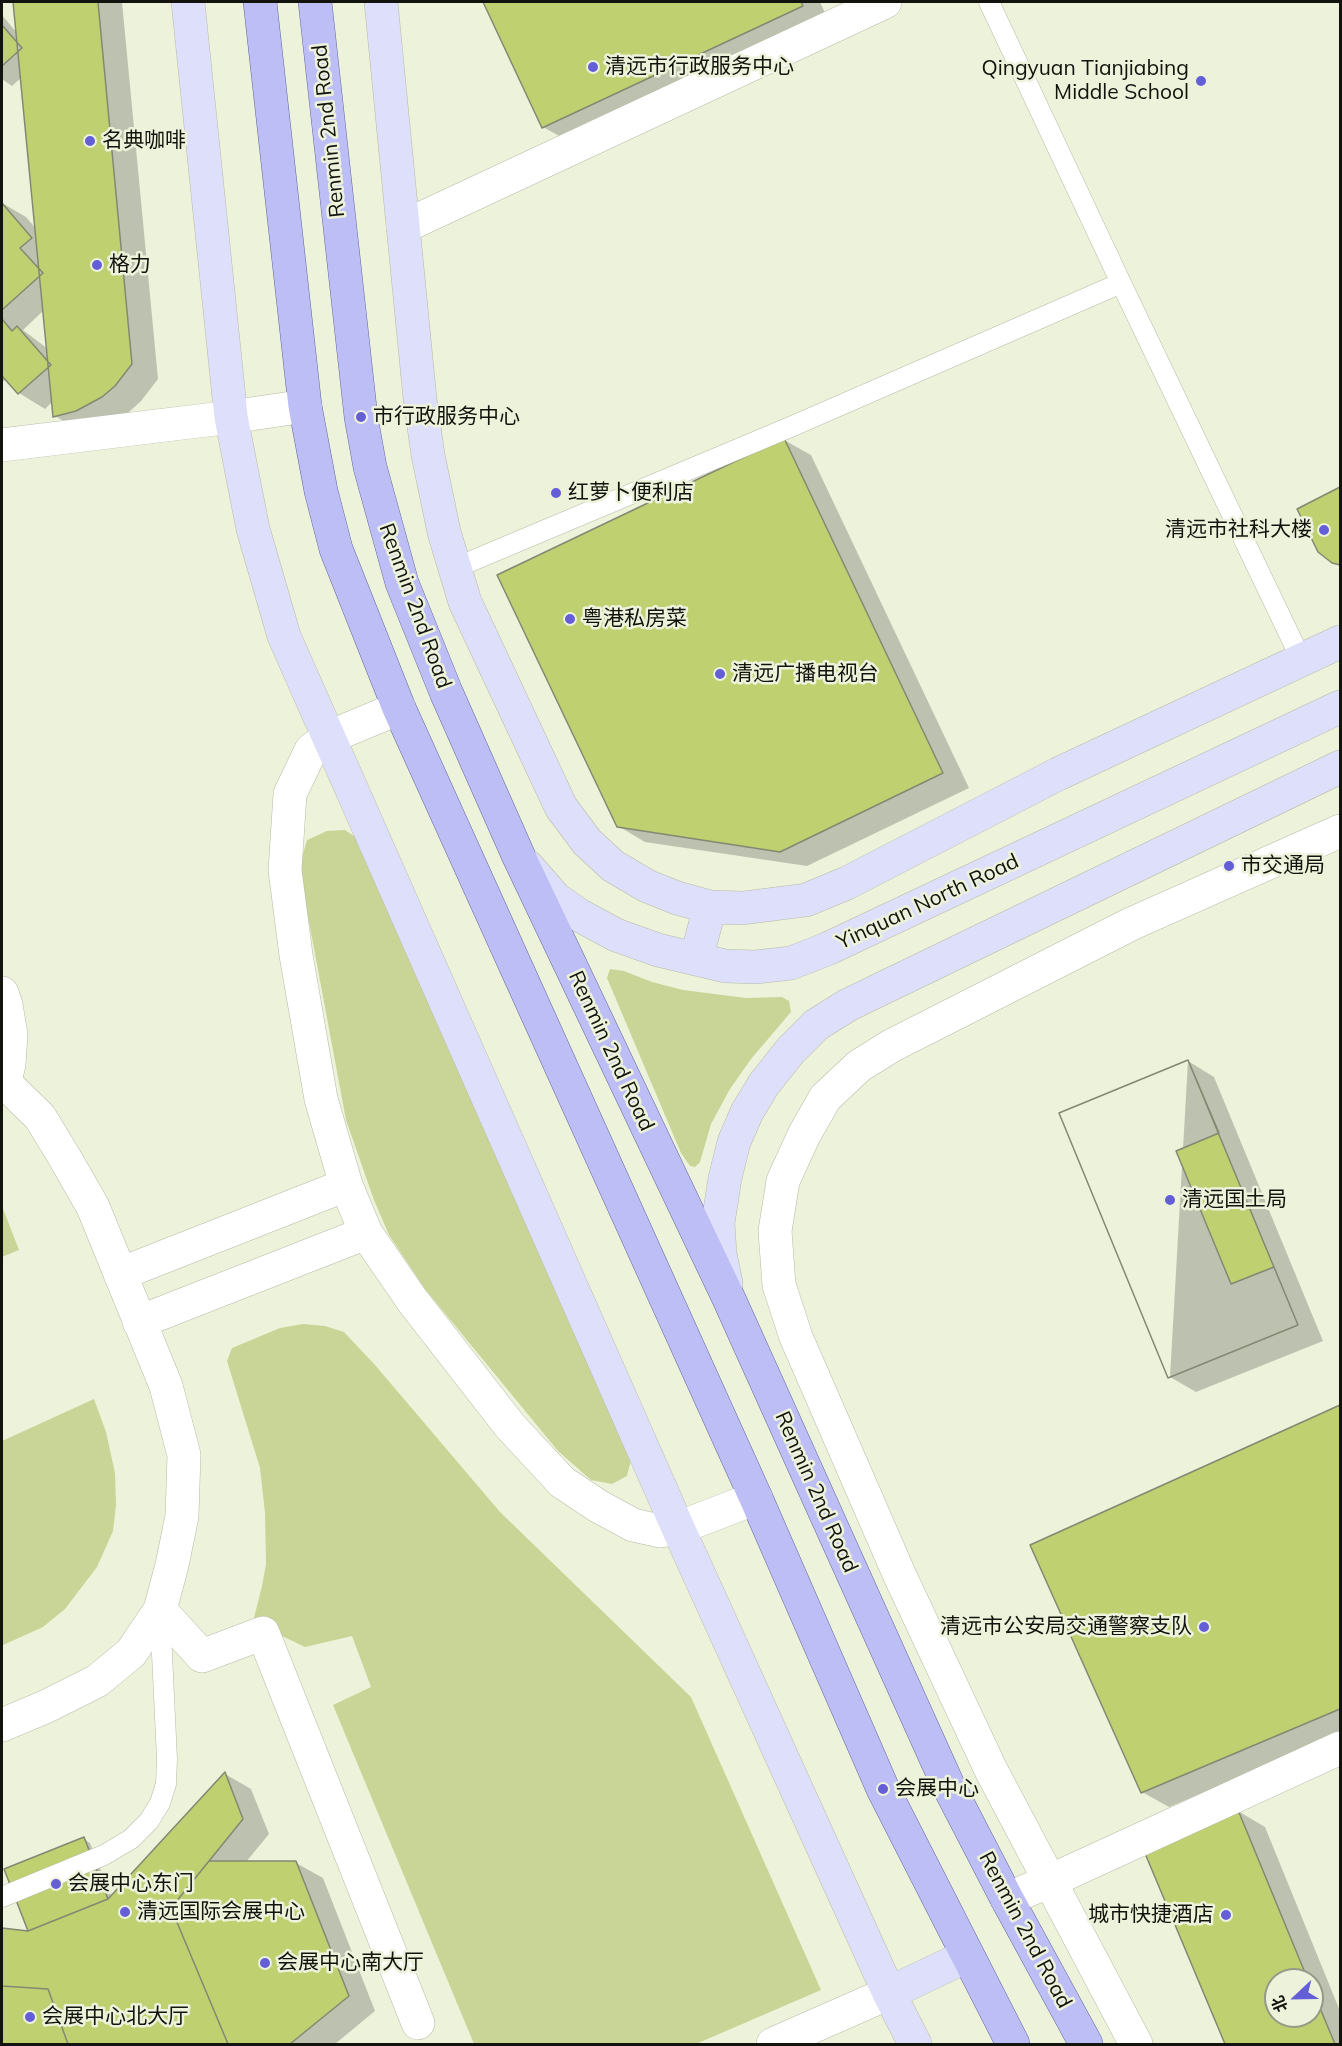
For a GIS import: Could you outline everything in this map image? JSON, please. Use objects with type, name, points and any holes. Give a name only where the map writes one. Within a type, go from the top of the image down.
[{"type":"main road","points":[[188,2],[231,417],[253,529],[284,636],[327,738],[678,1528],[889,1993],[915,2044]]},
{"type":"main road","points":[[260,2],[305,406],[321,491],[336,549],[399,708],[756,1498],[883,1789],[1013,2044]]},
{"type":"main road","name":"Renmin 2nd Road","points":[[315,2],[361,417],[370,467],[402,583],[446,692],[519,856],[729,1299],[948,1785],[1006,1899],[1086,2044]]},
{"type":"main road","points":[[381,2],[420,399],[428,455],[444,532],[465,602],[561,807],[587,842],[613,866],[647,886],[677,898],[710,907],[743,908],[806,900],[847,883],[1058,774],[1341,642]]},
{"type":"main road","name":"Yinquan North Road","points":[[519,856],[555,898],[579,915],[616,935],[658,950],[725,966],[756,968],[791,963],[1341,708]]},
{"type":"main road","points":[[729,1299],[720,1254],[718,1223],[725,1178],[734,1142],[747,1112],[764,1083],[791,1050],[816,1025],[849,1005],[1341,767]]},
{"type":"main road","points":[[696,959],[710,907]]},
{"type":"main road","points":[[889,1993],[967,1956]]},
{"type":"street","points":[[403,227],[885,2]]},
{"type":"street","points":[[2,445],[305,406]]},
{"type":"street","points":[[399,708],[327,738],[311,750],[291,794],[285,870],[296,955],[321,1099],[346,1185],[366,1233],[412,1300],[510,1426],[562,1482],[598,1506],[633,1525],[660,1531],[678,1528],[756,1498]]},
{"type":"street","name":"Renmin 2nd Road","points":[[1136,2044],[992,1770],[900,1576],[796,1337],[779,1285],[775,1231],[783,1181],[804,1135],[825,1098],[859,1066],[891,1046],[1131,924],[1341,831]]},
{"type":"street","points":[[2,993],[11,1035],[9,1064],[3,1081],[40,1118],[93,1207],[166,1386],[184,1455],[182,1516],[160,1610],[131,1653],[98,1681],[2,1725]]},
{"type":"street","points":[[120,1274],[346,1185]]},
{"type":"street","points":[[140,1322],[366,1233]]},
{"type":"street","points":[[160,1610],[202,1656],[263,1633],[418,2024]]},
{"type":"street","points":[[1006,1899],[1341,1748]]},
{"type":"street","points":[[773,2044],[889,1993]]},
{"type":"lane","points":[[989,2],[1301,659]]},
{"type":"lane","points":[[455,568],[795,425],[1121,283]]},
{"type":"lane","points":[[2,1897],[113,1850],[131,1839],[149,1821],[160,1803],[166,1784],[167,1758],[160,1610]]},
{"type":"green space","points":[[345,830],[360,840],[632,1456],[627,1476],[612,1484],[591,1480],[558,1451],[425,1289],[389,1235],[374,1200],[346,1120],[299,868],[307,840],[327,831]]},
{"type":"green space","points":[[610,969],[624,971],[652,982],[683,990],[746,998],[782,997],[789,1001],[791,1012],[751,1059],[730,1089],[711,1124],[700,1162],[695,1167],[690,1166],[681,1153],[607,978]]},
{"type":"green space","points":[[2,1206],[19,1250],[2,1257]]},
{"type":"green space","points":[[303,1324],[325,1326],[344,1332],[375,1365],[500,1512],[691,1697],[821,1990],[696,2044],[474,2044],[333,1705],[371,1687],[352,1636],[305,1647],[253,1622],[266,1564],[265,1513],[260,1468],[227,1361],[232,1348],[280,1328]]},
{"type":"green space","points":[[94,1399],[106,1432],[115,1473],[116,1505],[113,1531],[97,1567],[65,1609],[43,1627],[3,1645],[2,1441]]},
{"type":"building","points":[[13,2],[98,2],[132,364],[115,386],[102,397],[76,411],[53,417]]},
{"type":"building","name":"清远市行政服务中心","points":[[483,2],[801,2],[803,6],[542,128]]},
{"type":"building","points":[[2,25],[22,48],[2,66]]},
{"type":"building","points":[[2,203],[32,238],[20,248],[43,273],[2,310]]},
{"type":"building","points":[[2,319],[12,331],[17,326],[51,365],[18,394],[2,376]]},
{"type":"building","name":"清远广播电视台","points":[[784,438],[943,773],[780,852],[617,827],[497,575]]},
{"type":"building","name":"清远市社科大楼","points":[[1340,487],[1340,565],[1332,563],[1318,552],[1297,509]]},
{"type":"building","name":"清远国土局","points":[[1188,1060],[1298,1325],[1168,1378],[1059,1113]]},
{"type":"building","name":"清远国土局","points":[[1188,1060],[1219,1133],[1176,1151],[1231,1284],[1274,1267],[1298,1325],[1168,1378],[1059,1113]]},
{"type":"building","name":"清远市公安局交通警察支队","points":[[1340,1405],[1340,1709],[1141,1793],[1030,1545]]},
{"type":"building","name":"清远国际会展中心","points":[[225,1772],[243,1819],[171,1908],[228,2044],[68,2044],[48,1989],[2,1986],[2,1928],[28,1931],[108,1899]]},
{"type":"building","name":"城市快捷酒店","points":[[1238,1810],[1303,1968],[1264,1968],[1264,2028],[1324,2028],[1324,2018],[1335,2044],[1225,2044],[1144,1851]]},
{"type":"building","name":"会展中心东门","points":[[84,1837],[108,1899],[28,1931],[4,1869]]},
{"type":"building","name":"会展中心南大厅","points":[[209,1861],[296,1861],[349,1996],[290,2044],[228,2044],[171,1908]]},
{"type":"building","name":"会展中心北大厅","points":[[2,1986],[48,1989],[68,2044],[2,2044]]},
{"type":"place","name":"清远市行政服务中心","points":[[593,67]]},
{"type":"place","name":"Qingyuan Tianjiabing Middle School","points":[[1201,81]]},
{"type":"place","name":"名典咖啡","points":[[90,141]]},
{"type":"place","name":"格力","points":[[97,265]]},
{"type":"place","name":"市行政服务中心","points":[[361,417]]},
{"type":"place","name":"红萝卜便利店","points":[[556,493]]},
{"type":"place","name":"清远市社科大楼","points":[[1324,530]]},
{"type":"place","name":"粤港私房菜","points":[[570,619]]},
{"type":"place","name":"清远广播电视台","points":[[720,674]]},
{"type":"place","name":"市交通局","points":[[1229,866]]},
{"type":"place","name":"清远国土局","points":[[1170,1200]]},
{"type":"place","name":"清远市公安局交通警察支队","points":[[1204,1627]]},
{"type":"place","name":"会展中心","points":[[883,1789]]},
{"type":"place","name":"会展中心东门","points":[[56,1884]]},
{"type":"place","name":"清远国际会展中心","points":[[125,1912]]},
{"type":"place","name":"城市快捷酒店","points":[[1226,1915]]},
{"type":"place","name":"会展中心南大厅","points":[[265,1963]]},
{"type":"place","name":"会展中心北大厅","points":[[30,2017]]}]
